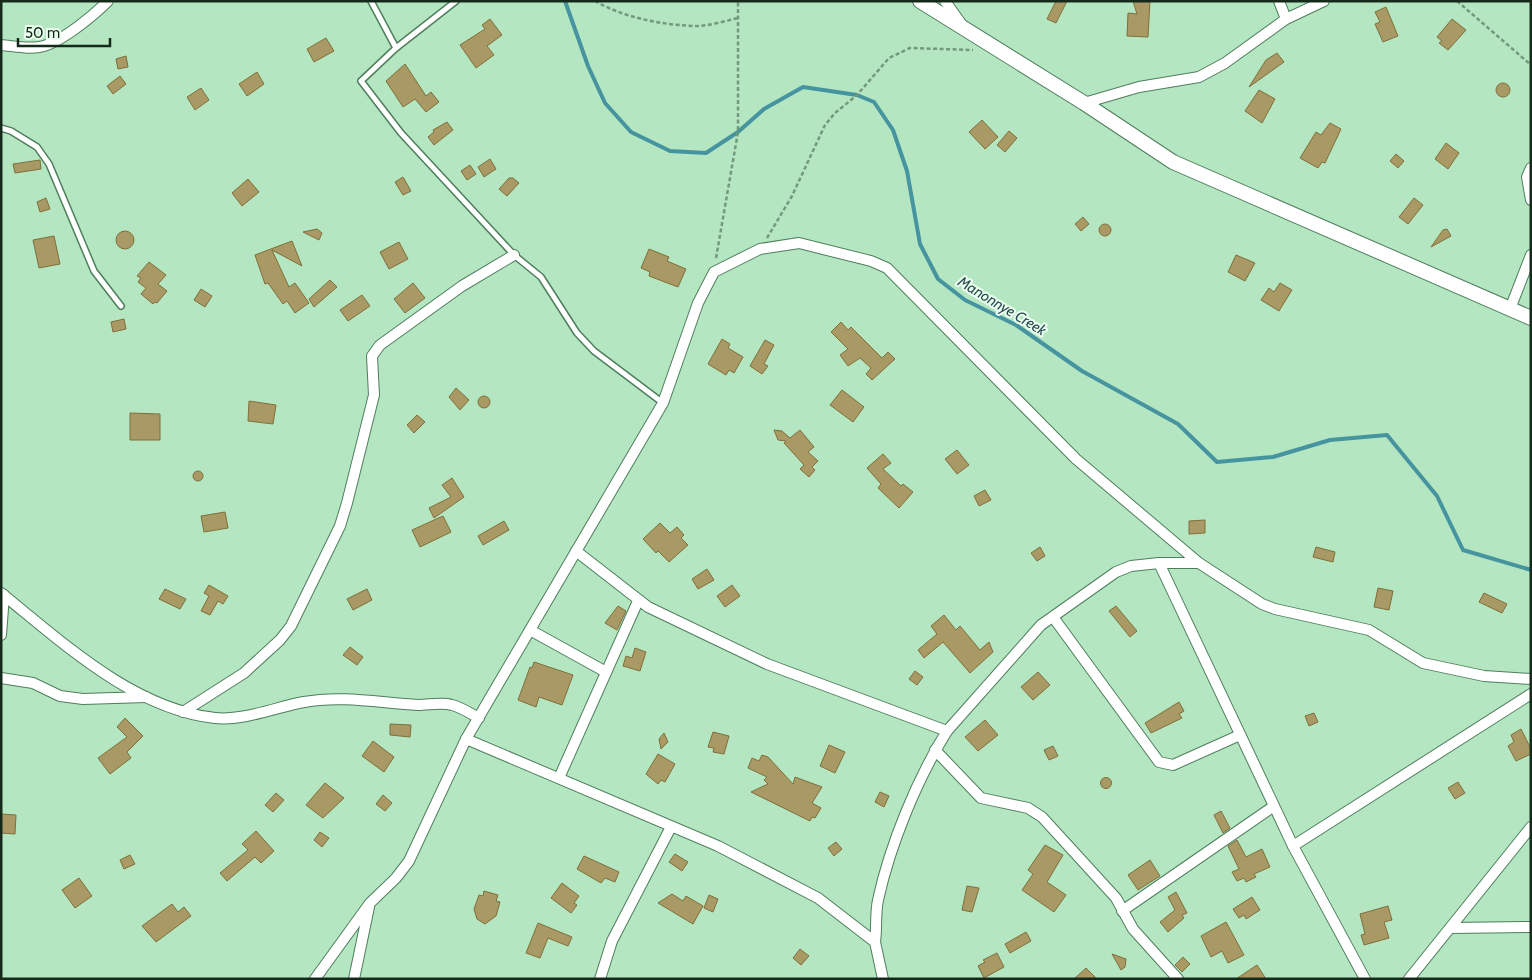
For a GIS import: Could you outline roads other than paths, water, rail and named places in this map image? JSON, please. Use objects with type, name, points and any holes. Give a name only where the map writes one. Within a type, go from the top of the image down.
[{"type":"street","points":[[1,45],[18,47],[44,46],[87,21],[108,1]]},
{"type":"street","points":[[920,1],[1084,102],[1173,162],[1531,318]]},
{"type":"street","points":[[945,1],[965,30]]},
{"type":"street","points":[[1279,1],[1286,19]]},
{"type":"street","points":[[1084,102],[1138,87],[1199,77],[1225,62],[1286,19],[1324,1]]},
{"type":"street","points":[[1531,168],[1527,177],[1531,200]]},
{"type":"street","points":[[315,979],[370,903],[396,878],[409,860],[466,739],[663,403],[698,303],[714,272],[760,250],[799,243],[871,261],[887,268],[1076,458],[1199,562],[1262,604],[1275,609],[1369,630],[1423,663],[1484,676],[1531,679]]},
{"type":"street","points":[[184,712],[244,673],[280,640],[291,626],[337,534],[345,511],[374,395],[372,356],[380,345],[462,286],[514,255]]},
{"type":"street","points":[[1510,309],[1531,255]]},
{"type":"street","points":[[576,551],[638,601],[767,664],[947,731]]},
{"type":"street","points":[[883,979],[875,942],[877,903],[896,841],[935,750],[947,731],[1041,626],[1116,572],[1131,566],[1199,562]]},
{"type":"street","points":[[1159,563],[1293,846],[1365,979]]},
{"type":"street","points":[[3,594],[86,662],[149,697],[184,712],[230,718],[304,702],[352,699],[420,705],[453,705],[479,718]]},
{"type":"street","points":[[1,635],[3,594]]},
{"type":"street","points":[[559,778],[638,601]]},
{"type":"street","points":[[1053,617],[1159,762],[1173,766],[1240,736]]},
{"type":"street","points":[[530,630],[606,672]]},
{"type":"street","points":[[1,678],[32,683],[60,696],[82,698],[149,697]]},
{"type":"street","points":[[1293,846],[1531,694]]},
{"type":"street","points":[[466,739],[718,846],[803,890],[849,921],[875,942]]},
{"type":"street","points":[[935,750],[981,798],[1028,808],[1042,816],[1116,898],[1133,929],[1178,979]]},
{"type":"street","points":[[1122,911],[1274,806]]},
{"type":"street","points":[[600,979],[612,941],[671,827]]},
{"type":"street","points":[[1409,979],[1531,827]]},
{"type":"street","points":[[354,979],[370,903]]},
{"type":"street","points":[[1451,928],[1531,928]]},
{"type":"lane","points":[[371,1],[396,48]]},
{"type":"lane","points":[[456,1],[396,48],[361,81],[401,133],[514,255],[541,277],[576,333],[594,351],[663,403]]},
{"type":"lane","points":[[1,128],[11,131],[37,147],[48,164],[94,271],[121,306]]},
{"type":"waterway","name":"Manonnye Creek","points":[[565,1],[588,66],[605,103],[631,132],[670,151],[706,153],[738,132],[764,109],[803,87],[857,95],[874,102],[893,130],[907,171],[920,244],[938,279],[965,300],[1016,325],[1082,371],[1178,424],[1217,462],[1273,457],[1330,440],[1387,435],[1437,496],[1463,550],[1531,570]]}]
